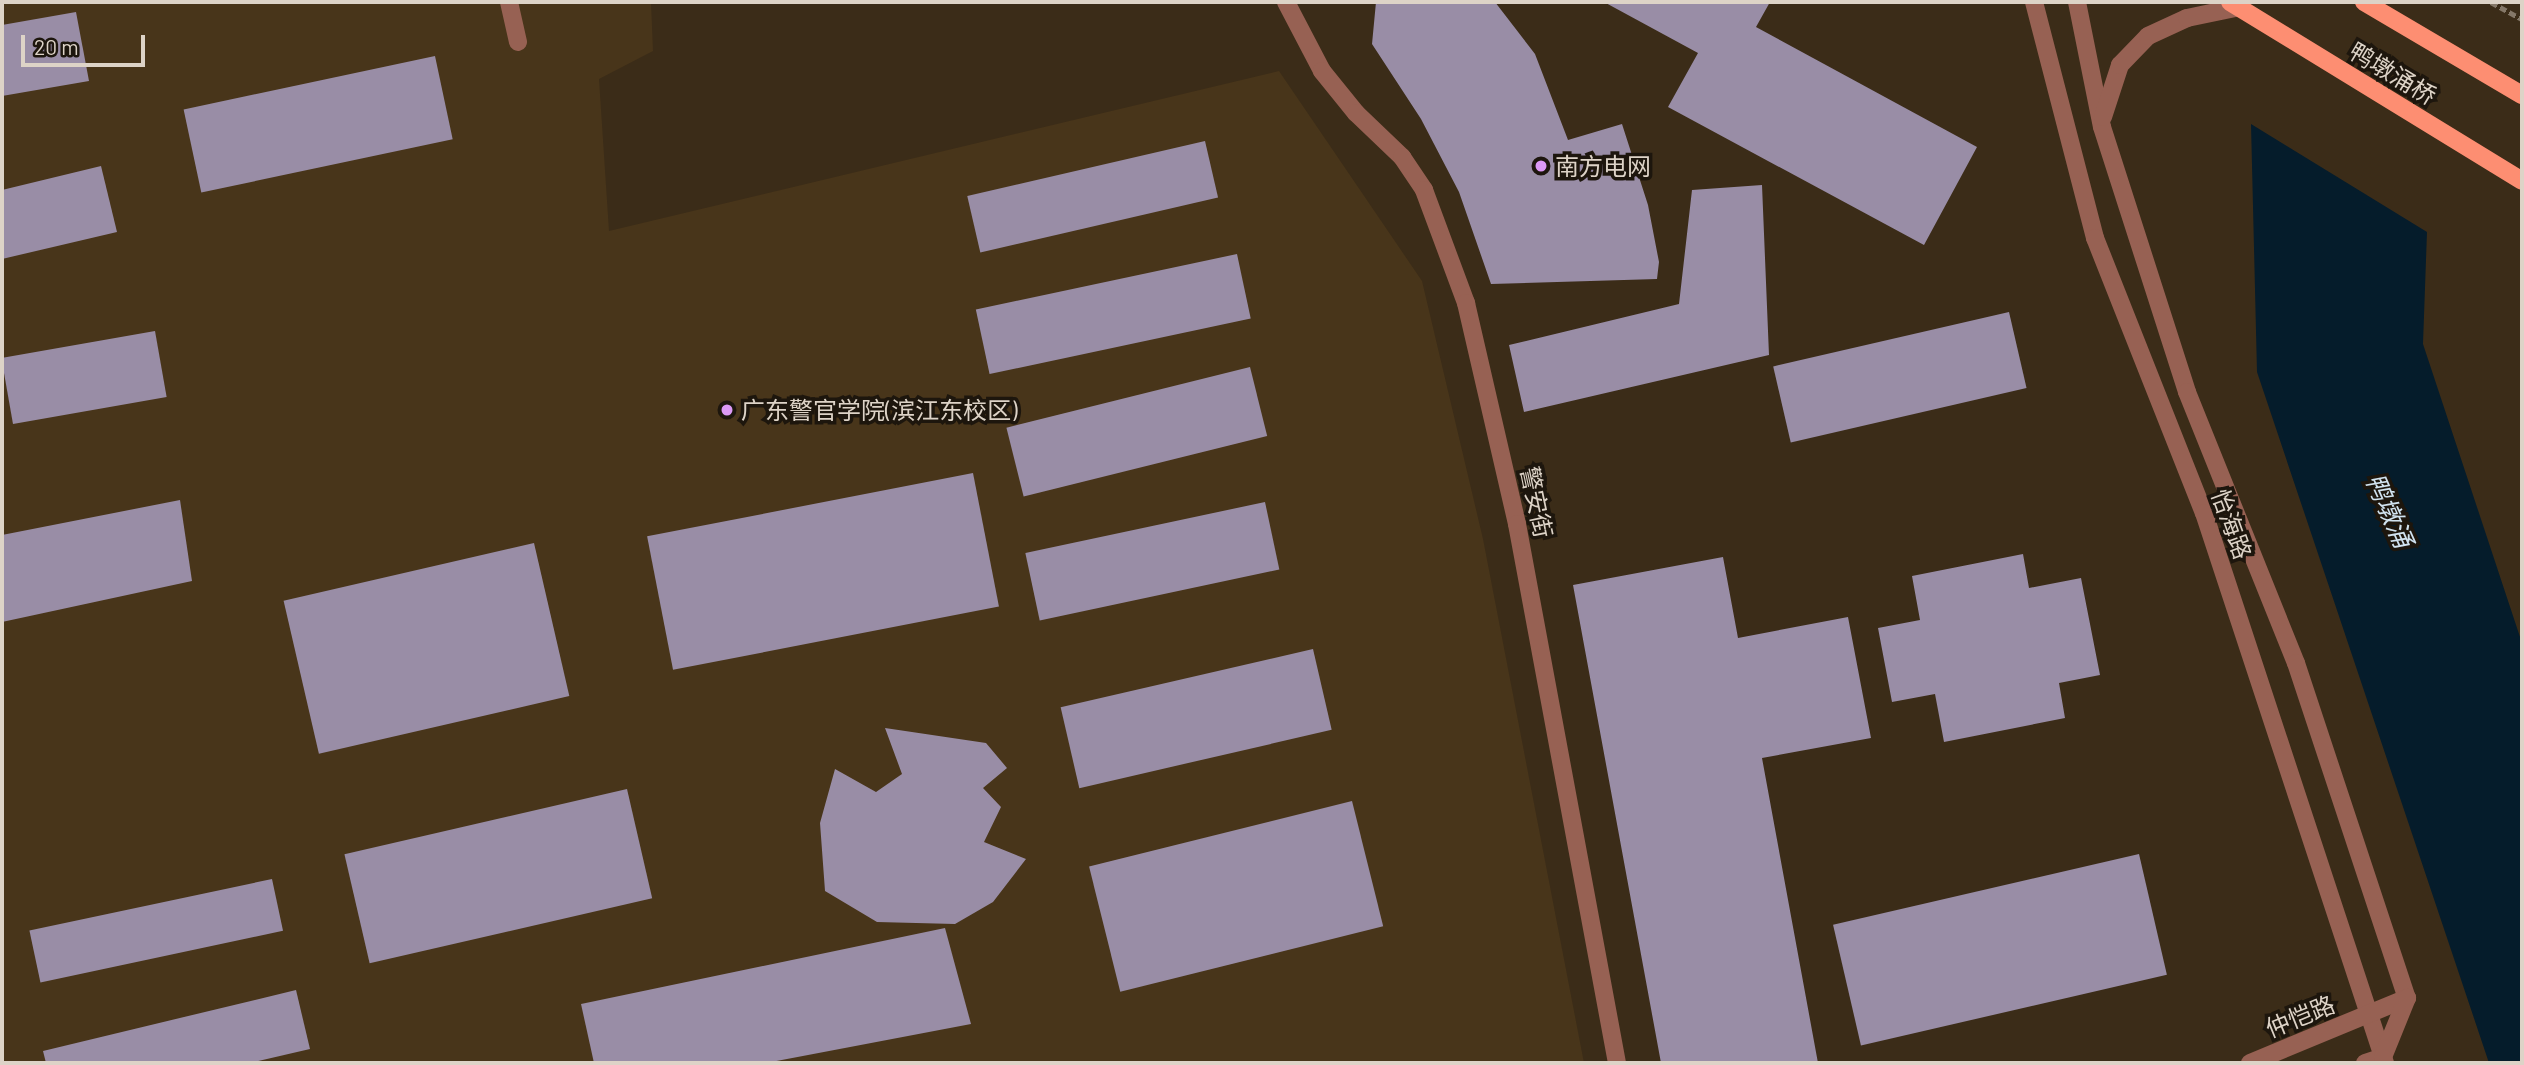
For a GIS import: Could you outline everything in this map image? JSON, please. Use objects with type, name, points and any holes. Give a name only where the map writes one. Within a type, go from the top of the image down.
[{"type":"main road","name":"鸭墩涌桥","points":[[2364,2],[2522,95]]},
{"type":"main road","name":"鸭墩涌桥","points":[[2234,5],[2522,181]]},
{"type":"street","points":[[509,2],[518,42]]},
{"type":"street","name":"警安街","points":[[1286,2],[1322,71],[1402,157],[1424,190],[1466,303],[1517,524],[1617,1063]]},
{"type":"street","name":"怡海路","points":[[2034,2],[2095,238],[2204,513],[2384,1060]]},
{"type":"street","name":"怡海路","points":[[2077,2],[2102,127],[2187,392],[2296,663],[2407,998]]},
{"type":"street","points":[[2102,127],[2105,100],[2120,65],[2148,36],[2187,19],[2234,5]]},
{"type":"street","points":[[2365,1063],[2384,1060],[2407,998]]},
{"type":"street","name":"仲恺路","points":[[2249,1063],[2407,998]]},
{"type":"path","points":[[2491,2],[2522,19]]},
{"type":"shaded area","name":"广东警官学院(滨江东校区)","points":[[2,2],[651,2],[653,51],[599,79],[609,231],[1279,71],[1422,281],[1483,539],[1584,1063],[2,1063]]},
{"type":"water","name":"鸭墩涌","points":[[2251,124],[2427,232],[2423,344],[2522,643],[2522,1063],[2489,1063],[2257,372]]},
{"type":"building","name":"南方电网","points":[[1376,2],[1495,2],[1535,54],[1568,140],[1622,124],[1648,205],[1659,262],[1657,279],[1491,284],[1459,192],[1421,119],[1372,44]]},
{"type":"building","points":[[1604,2],[1770,2],[1756,27],[1977,147],[1924,245],[1668,107],[1698,53]]},
{"type":"building","points":[[76,12],[89,81],[2,96],[2,25]]},
{"type":"building","points":[[435,56],[453,139],[201,193],[184,109]]},
{"type":"building","points":[[1205,141],[1218,198],[980,252],[967,196]]},
{"type":"building","points":[[101,166],[117,232],[2,259],[2,190]]},
{"type":"building","points":[[1762,185],[1769,355],[1524,412],[1509,345],[1679,304],[1692,190]]},
{"type":"building","points":[[1237,254],[1251,319],[990,374],[976,310]]},
{"type":"building","points":[[2009,312],[2027,388],[1791,442],[1773,366]]},
{"type":"building","points":[[155,331],[167,397],[13,424],[2,358]]},
{"type":"building","points":[[1250,367],[1267,436],[1024,497],[1006,428]]},
{"type":"building","points":[[973,473],[999,607],[673,670],[647,536]]},
{"type":"building","points":[[180,500],[192,581],[2,622],[2,535]]},
{"type":"building","points":[[1265,502],[1279,569],[1040,620],[1025,553]]},
{"type":"building","points":[[534,543],[569,696],[319,754],[284,601]]},
{"type":"building","points":[[2023,554],[2029,588],[2081,578],[2100,675],[2059,683],[2065,718],[1944,742],[1935,694],[1892,702],[1878,628],[1920,620],[1912,576]]},
{"type":"building","points":[[1723,557],[1738,638],[1848,617],[1871,738],[1762,758],[1818,1063],[1661,1063],[1573,585]]},
{"type":"building","points":[[1313,649],[1332,730],[1079,788],[1061,707]]},
{"type":"building","points":[[885,728],[986,743],[1007,768],[983,788],[1001,807],[984,842],[1026,859],[993,902],[955,924],[877,922],[825,891],[820,823],[835,769],[876,792],[902,774]]},
{"type":"building","points":[[627,789],[652,898],[370,963],[344,854]]},
{"type":"building","points":[[1352,801],[1383,926],[1120,992],[1089,867]]},
{"type":"building","points":[[2139,854],[2167,975],[1861,1045],[1833,925]]},
{"type":"building","points":[[272,879],[283,931],[40,982],[29,931]]},
{"type":"building","points":[[945,928],[971,1024],[766,1063],[594,1063],[581,1004]]},
{"type":"building","points":[[296,990],[310,1049],[250,1063],[46,1063],[43,1051]]},
{"type":"place","name":"南方电网","points":[[1541,166]]},
{"type":"place","name":"广东警官学院(滨江东校区)","points":[[727,410]]}]
